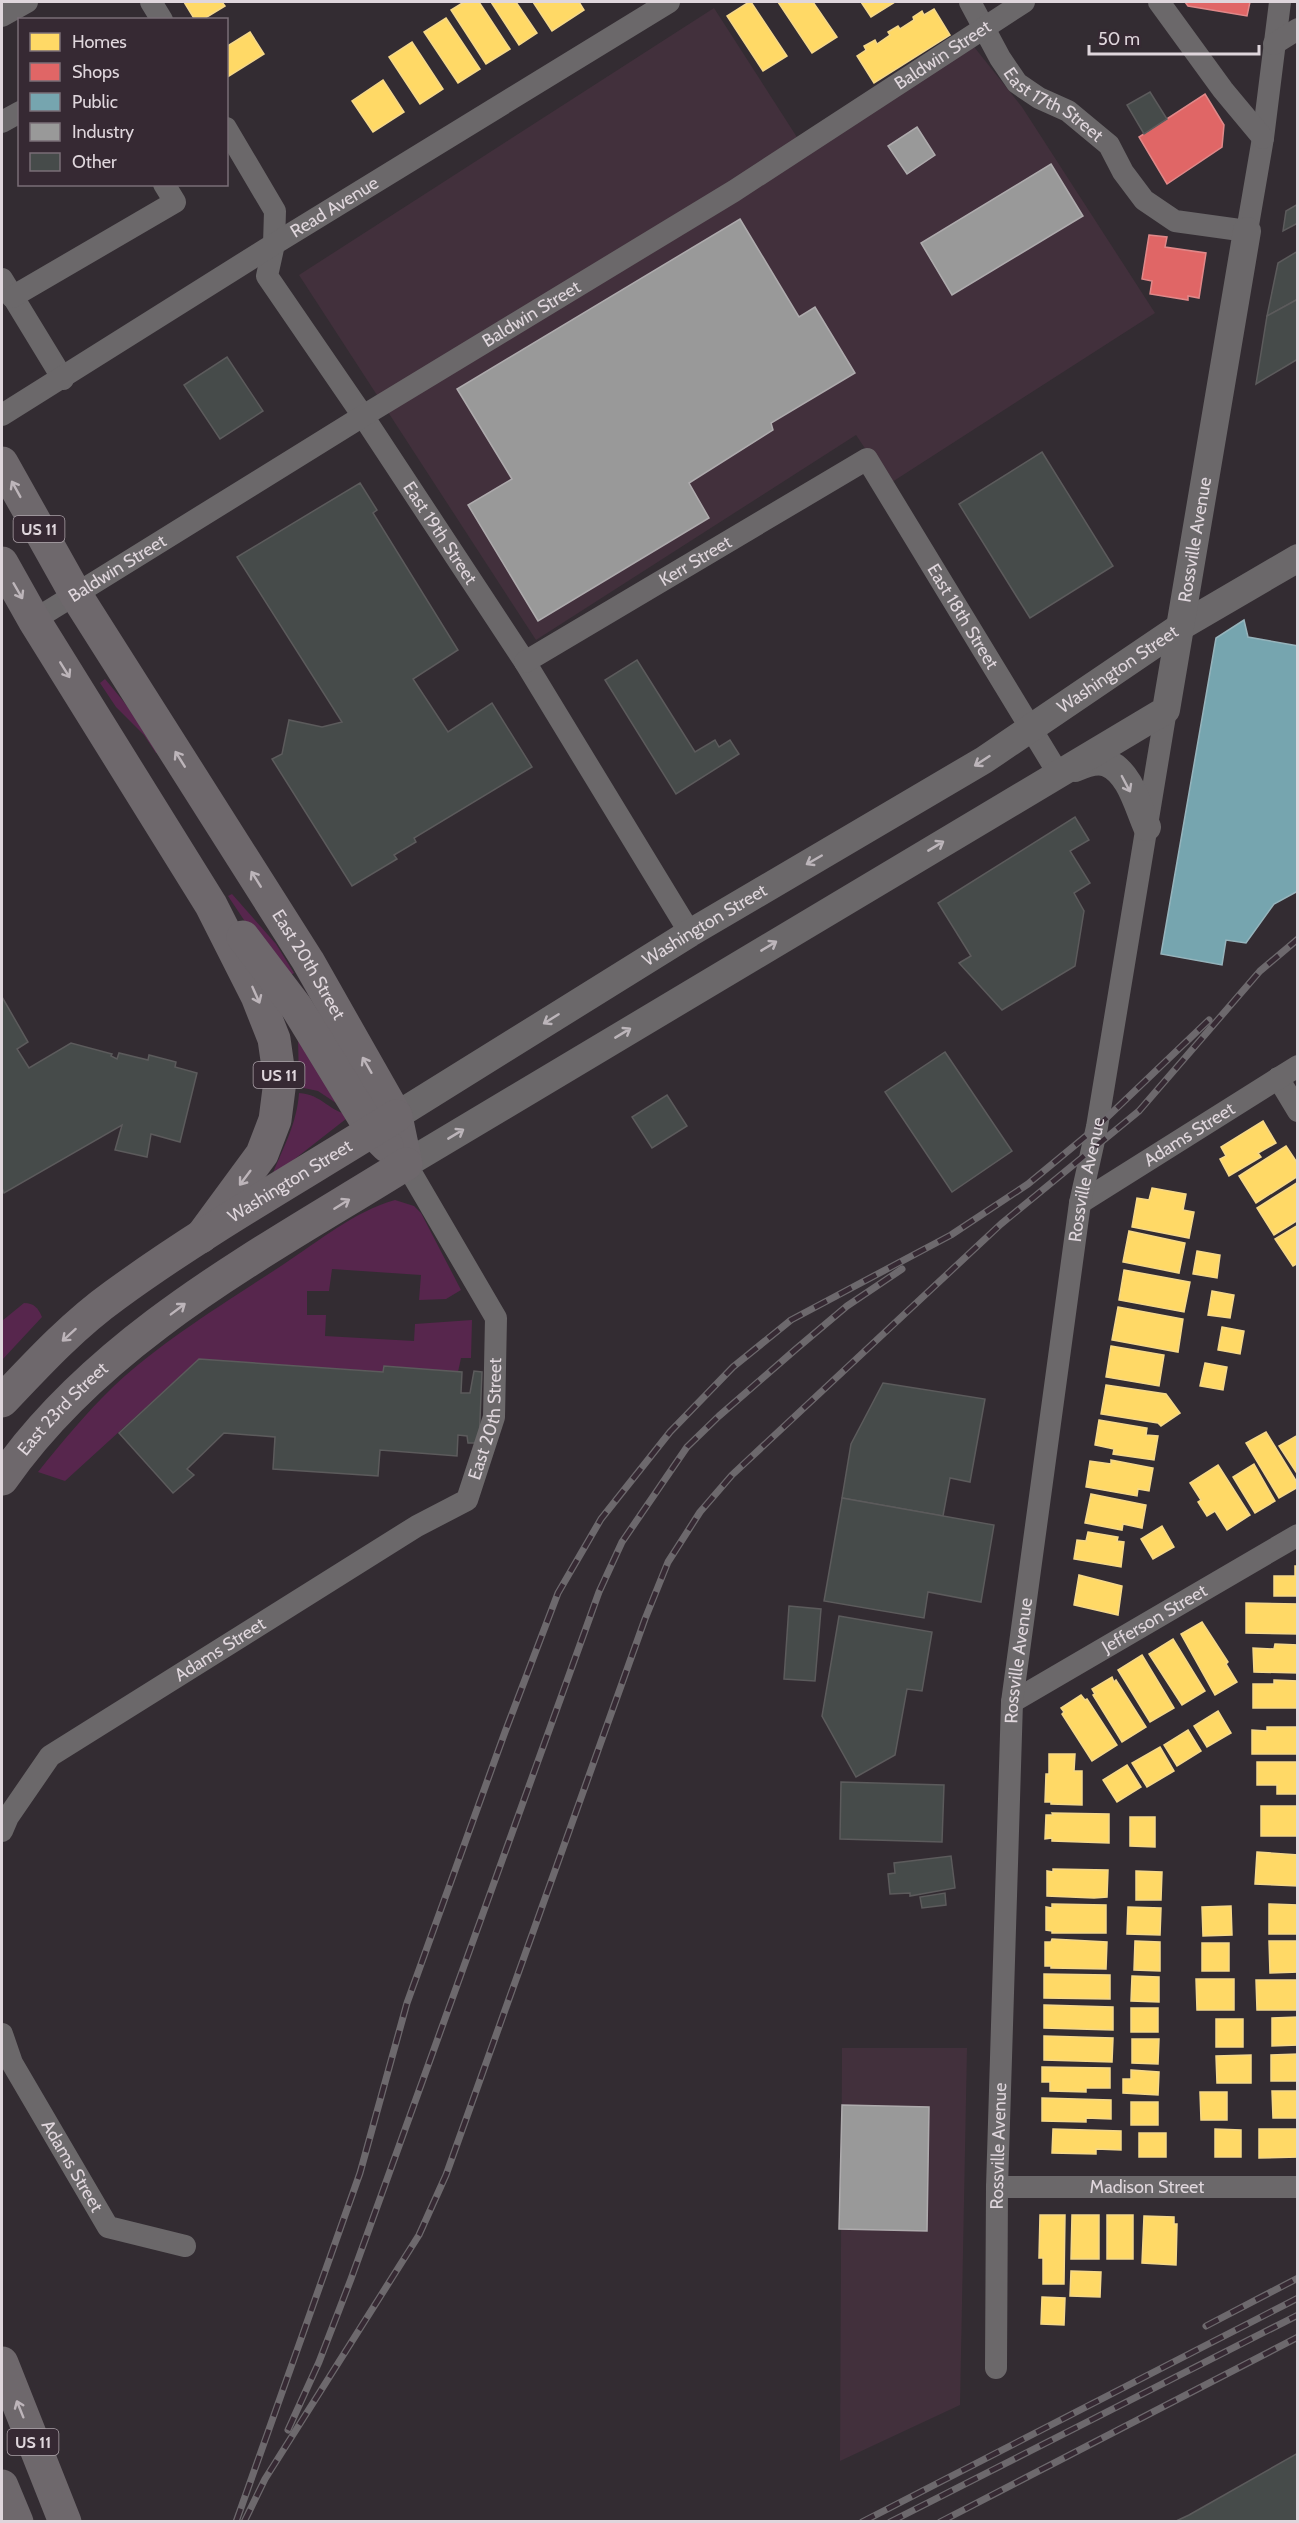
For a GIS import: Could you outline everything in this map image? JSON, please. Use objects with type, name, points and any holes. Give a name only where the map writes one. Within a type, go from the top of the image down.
[{"type":"main road","name":"East 20th Street","points":[[2,463],[76,595],[308,961],[384,1123],[406,1164]]},
{"type":"main road","name":"US 11","points":[[2,563],[34,620],[211,905],[261,1007],[274,1039],[280,1081],[275,1120],[262,1154],[201,1237]]},
{"type":"main road","points":[[211,905],[251,945],[384,1123]]},
{"type":"main road","name":"Washington Street","points":[[2,1401],[43,1358],[113,1296],[201,1237],[384,1123]]},
{"type":"main road","name":"East 23rd Street","points":[[2,1479],[68,1400],[131,1344],[198,1294],[406,1164]]},
{"type":"main road","name":"US 11","points":[[2,2363],[66,2522]]},
{"type":"main road","points":[[2,2486],[17,2522]]},
{"type":"street","points":[[2,16],[27,2]]},
{"type":"street","points":[[151,2],[161,18]]},
{"type":"street","name":"Read Avenue","points":[[2,415],[63,379],[274,244],[669,2]]},
{"type":"street","name":"East 17th Street","points":[[970,2],[1000,58],[1017,83],[1039,98],[1068,111],[1109,145],[1123,172],[1144,200],[1175,220],[1247,231]]},
{"type":"street","name":"Baldwin Street","points":[[34,620],[363,416],[734,191],[1024,2]]},
{"type":"street","points":[[1159,2],[1223,90],[1263,138]]},
{"type":"street","name":"Rossville Avenue","points":[[996,2368],[998,2187],[1012,1702],[1080,1203],[1097,1127],[1263,138],[1280,2]]},
{"type":"street","points":[[1274,44],[1298,29]]},
{"type":"street","points":[[2,122],[18,113]]},
{"type":"street","name":"East 19th Street","points":[[228,131],[275,211],[274,244],[267,276],[363,416],[525,662],[690,933]]},
{"type":"street","points":[[63,379],[7,288],[175,202],[165,186]]},
{"type":"street","name":"Kerr Street","points":[[525,662],[867,459]]},
{"type":"street","name":"East 18th Street","points":[[867,459],[1058,773]]},
{"type":"street","name":"Washington Street","points":[[384,1123],[690,933],[984,760],[1180,627],[1298,558]]},
{"type":"street","points":[[406,1164],[1166,710]]},
{"type":"street","points":[[1058,773],[1091,762],[1107,763],[1124,776],[1147,827]]},
{"type":"street","name":"Adams Street","points":[[1080,1203],[1298,1066]]},
{"type":"street","points":[[1278,1078],[1298,1111]]},
{"type":"street","name":"East 20th Street","points":[[406,1164],[496,1318],[494,1417],[468,1500]]},
{"type":"street","name":"Adams Street","points":[[2,1831],[8,1817],[50,1756],[417,1526],[468,1500]]},
{"type":"street","name":"Jefferson Street","points":[[1012,1702],[1298,1535]]},
{"type":"street","name":"Adams Street","points":[[2,2034],[12,2062],[108,2227],[185,2246]]},
{"type":"street","name":"Madison Street","points":[[998,2187],[1298,2187]]},
{"type":"shaded area","points":[[714,8],[802,145],[967,38],[1022,107],[1155,313],[889,484],[856,435],[536,640],[299,275]]},
{"type":"shaded area","points":[[105,679],[160,751],[156,753],[144,735],[116,707],[100,683]]},
{"type":"shaded area","points":[[232,894],[276,944],[294,973],[289,976],[248,926],[228,896]]},
{"type":"shaded area","points":[[298,1035],[336,1103],[318,1091],[299,1087]]},
{"type":"shaded area","points":[[299,1093],[307,1094],[337,1111],[351,1115],[278,1172],[273,1173],[293,1124]]},
{"type":"shaded area","points":[[395,1200],[414,1206],[421,1213],[461,1290],[446,1299],[419,1300],[421,1275],[332,1269],[329,1291],[307,1291],[307,1315],[326,1315],[325,1336],[414,1341],[415,1324],[472,1320],[471,1358],[461,1358],[458,1372],[384,1366],[383,1372],[199,1359],[65,1481],[38,1472],[104,1396],[153,1353],[338,1228],[366,1211]]},
{"type":"shaded area","points":[[24,1303],[35,1307],[42,1317],[2,1360],[2,1321]]},
{"type":"shaded area","points":[[842,2048],[967,2048],[960,2405],[840,2461]]},
{"type":"building: Homes","points":[[184,2],[222,2],[225,6],[205,18],[194,18]]},
{"type":"building: Homes","points":[[464,2],[479,2],[510,49],[486,64],[451,10]]},
{"type":"building: Homes","points":[[491,2],[516,2],[537,33],[519,45]]},
{"type":"building: Homes","points":[[533,2],[579,2],[584,10],[552,31]]},
{"type":"building: Homes","points":[[749,2],[787,56],[763,71],[727,16]]},
{"type":"building: Homes","points":[[778,2],[813,2],[837,37],[812,53]]},
{"type":"building: Homes","points":[[861,2],[895,2],[871,17]]},
{"type":"building: Homes","points":[[934,9],[950,35],[874,83],[857,56],[866,50],[864,46],[875,40],[877,44],[890,35],[888,32],[898,26],[900,29],[914,20],[913,17],[922,11],[924,15]]},
{"type":"building: Homes","points":[[446,18],[480,69],[458,83],[424,32]]},
{"type":"building: Homes","points":[[250,32],[264,54],[228,77],[228,46]]},
{"type":"building: Homes","points":[[412,42],[443,89],[420,104],[389,57]]},
{"type":"building: Homes","points":[[383,80],[404,112],[373,132],[352,101]]},
{"type":"building: Homes","points":[[1263,1121],[1276,1143],[1258,1153],[1261,1157],[1229,1176],[1220,1159],[1226,1156],[1221,1147]]},
{"type":"building: Homes","points":[[1286,1146],[1298,1164],[1298,1176],[1256,1203],[1239,1176]]},
{"type":"building: Homes","points":[[1298,1182],[1298,1220],[1274,1235],[1257,1208]]},
{"type":"building: Homes","points":[[1152,1188],[1186,1194],[1183,1210],[1194,1212],[1189,1238],[1132,1227],[1137,1198],[1149,1200]]},
{"type":"building: Homes","points":[[1298,1225],[1298,1263],[1293,1266],[1275,1239]]},
{"type":"building: Homes","points":[[1129,1231],[1185,1243],[1179,1273],[1123,1262]]},
{"type":"building: Homes","points":[[1197,1251],[1220,1255],[1217,1278],[1193,1274]]},
{"type":"building: Homes","points":[[1124,1270],[1190,1282],[1184,1312],[1119,1300]]},
{"type":"building: Homes","points":[[1212,1291],[1234,1295],[1230,1318],[1208,1315]]},
{"type":"building: Homes","points":[[1118,1307],[1183,1319],[1178,1352],[1112,1340]]},
{"type":"building: Homes","points":[[1222,1327],[1244,1331],[1240,1354],[1218,1350]]},
{"type":"building: Homes","points":[[1111,1346],[1164,1355],[1159,1386],[1106,1377]]},
{"type":"building: Homes","points":[[1205,1363],[1227,1367],[1223,1390],[1200,1386]]},
{"type":"building: Homes","points":[[1106,1385],[1166,1394],[1180,1413],[1161,1426],[1158,1423],[1101,1414]]},
{"type":"building: Homes","points":[[1099,1420],[1147,1428],[1146,1435],[1158,1436],[1154,1460],[1113,1454],[1114,1449],[1095,1445]]},
{"type":"building: Homes","points":[[1266,1432],[1298,1484],[1298,1487],[1279,1498],[1246,1443]]},
{"type":"building: Homes","points":[[1298,1435],[1298,1475],[1279,1446]]},
{"type":"building: Homes","points":[[1111,1460],[1153,1468],[1149,1491],[1138,1489],[1137,1496],[1086,1487],[1090,1461],[1111,1464]]},
{"type":"building: Homes","points":[[1254,1464],[1275,1501],[1255,1513],[1233,1477]]},
{"type":"building: Homes","points":[[1218,1465],[1250,1515],[1227,1530],[1215,1511],[1207,1516],[1198,1502],[1201,1500],[1190,1483]]},
{"type":"building: Homes","points":[[1091,1494],[1146,1505],[1142,1528],[1123,1524],[1122,1530],[1085,1523]]},
{"type":"building: Homes","points":[[1162,1526],[1174,1547],[1153,1559],[1141,1539]]},
{"type":"building: Homes","points":[[1088,1532],[1118,1537],[1117,1541],[1124,1542],[1121,1567],[1074,1559],[1077,1540],[1086,1541]]},
{"type":"building: Homes","points":[[1295,1566],[1298,1566],[1298,1596],[1274,1596],[1274,1576],[1295,1576]]},
{"type":"building: Homes","points":[[1079,1575],[1122,1586],[1118,1615],[1074,1605]]},
{"type":"building: Homes","points":[[1246,1603],[1298,1604],[1298,1634],[1246,1633]]},
{"type":"building: Homes","points":[[1202,1622],[1228,1662],[1226,1664],[1237,1682],[1215,1695],[1181,1634]]},
{"type":"building: Homes","points":[[1173,1639],[1205,1691],[1182,1705],[1149,1654]]},
{"type":"building: Homes","points":[[1275,1644],[1298,1645],[1298,1673],[1254,1672],[1253,1648],[1274,1649]]},
{"type":"building: Homes","points":[[1142,1655],[1174,1708],[1150,1722],[1118,1670]]},
{"type":"building: Homes","points":[[1112,1677],[1146,1727],[1122,1742],[1093,1695],[1095,1694],[1092,1689]]},
{"type":"building: Homes","points":[[1274,1680],[1298,1681],[1298,1708],[1253,1708],[1253,1684],[1274,1684]]},
{"type":"building: Homes","points":[[1081,1695],[1085,1700],[1087,1699],[1117,1745],[1092,1761],[1062,1714],[1064,1712],[1061,1708]]},
{"type":"building: Homes","points":[[1218,1711],[1231,1733],[1207,1747],[1194,1726]]},
{"type":"building: Homes","points":[[1267,1727],[1298,1727],[1298,1754],[1252,1754],[1252,1730],[1267,1731]]},
{"type":"building: Homes","points":[[1188,1730],[1201,1751],[1177,1766],[1164,1745]]},
{"type":"building: Homes","points":[[1160,1747],[1174,1771],[1147,1787],[1132,1763]]},
{"type":"building: Homes","points":[[1049,1754],[1075,1754],[1074,1771],[1082,1771],[1082,1805],[1045,1802]]},
{"type":"building: Homes","points":[[1257,1762],[1298,1762],[1298,1794],[1277,1794],[1277,1785],[1257,1785]]},
{"type":"building: Homes","points":[[1127,1765],[1141,1787],[1117,1802],[1103,1780]]},
{"type":"building: Homes","points":[[1261,1806],[1298,1806],[1298,1836],[1261,1836]]},
{"type":"building: Homes","points":[[1052,1813],[1109,1814],[1109,1843],[1045,1839],[1046,1815],[1053,1815]]},
{"type":"building: Homes","points":[[1130,1817],[1155,1817],[1155,1847],[1130,1846]]},
{"type":"building: Homes","points":[[1257,1852],[1298,1855],[1298,1886],[1255,1884]]},
{"type":"building: Homes","points":[[1053,1869],[1108,1870],[1107,1897],[1047,1896],[1047,1871],[1053,1872]]},
{"type":"building: Homes","points":[[1136,1871],[1162,1872],[1161,1900],[1136,1900]]},
{"type":"building: Homes","points":[[1052,1904],[1106,1905],[1106,1933],[1052,1933],[1046,1930],[1046,1907],[1052,1908]]},
{"type":"building: Homes","points":[[1269,1904],[1298,1905],[1298,1934],[1269,1934]]},
{"type":"building: Homes","points":[[1231,1906],[1232,1935],[1203,1936],[1202,1907]]},
{"type":"building: Homes","points":[[1128,1907],[1161,1908],[1160,1935],[1127,1934]]},
{"type":"building: Homes","points":[[1052,1939],[1107,1942],[1106,1969],[1045,1966],[1045,1942],[1051,1942]]},
{"type":"building: Homes","points":[[1135,1941],[1160,1942],[1160,1971],[1134,1970]]},
{"type":"building: Homes","points":[[1269,1941],[1298,1941],[1298,1972],[1270,1973]]},
{"type":"building: Homes","points":[[1202,1943],[1229,1943],[1229,1971],[1202,1971]]},
{"type":"building: Homes","points":[[1044,1974],[1110,1975],[1110,1999],[1044,1998]]},
{"type":"building: Homes","points":[[1132,1976],[1159,1977],[1159,2002],[1131,2001]]},
{"type":"building: Homes","points":[[1196,1979],[1234,1979],[1234,2010],[1197,2010]]},
{"type":"building: Homes","points":[[1256,1980],[1298,1980],[1298,2010],[1257,2010]]},
{"type":"building: Homes","points":[[1044,2005],[1113,2007],[1113,2030],[1044,2028]]},
{"type":"building: Homes","points":[[1131,2008],[1158,2008],[1158,2032],[1131,2032]]},
{"type":"building: Homes","points":[[1298,2017],[1298,2045],[1272,2046],[1272,2018]]},
{"type":"building: Homes","points":[[1216,2019],[1243,2019],[1243,2047],[1216,2047]]},
{"type":"building: Homes","points":[[1044,2036],[1113,2038],[1112,2062],[1044,2060]]},
{"type":"building: Homes","points":[[1132,2039],[1159,2039],[1158,2064],[1132,2063]]},
{"type":"building: Homes","points":[[1298,2054],[1298,2081],[1271,2081],[1271,2055]]},
{"type":"building: Homes","points":[[1251,2055],[1251,2083],[1217,2083],[1216,2056]]},
{"type":"building: Homes","points":[[1042,2067],[1110,2068],[1110,2088],[1086,2088],[1086,2092],[1050,2091],[1050,2082],[1042,2082]]},
{"type":"building: Homes","points":[[1131,2070],[1159,2072],[1158,2095],[1123,2093],[1123,2079],[1131,2079]]},
{"type":"building: Homes","points":[[1272,2091],[1298,2091],[1298,2118],[1273,2118]]},
{"type":"building: Homes","points":[[1200,2092],[1227,2092],[1227,2120],[1201,2120]]},
{"type":"building: Homes","points":[[1042,2098],[1111,2100],[1111,2119],[1086,2118],[1086,2122],[1042,2121]]},
{"type":"building: Homes","points":[[1131,2102],[1158,2102],[1158,2125],[1131,2125]]},
{"type":"building: Homes","points":[[1053,2129],[1121,2131],[1121,2150],[1096,2149],[1096,2154],[1052,2153]]},
{"type":"building: Homes","points":[[1215,2129],[1241,2130],[1241,2157],[1215,2157]]},
{"type":"building: Homes","points":[[1259,2129],[1298,2129],[1298,2157],[1259,2158]]},
{"type":"building: Homes","points":[[1139,2133],[1166,2133],[1166,2157],[1139,2157]]},
{"type":"building: Homes","points":[[1040,2215],[1065,2215],[1064,2284],[1043,2284],[1043,2258],[1039,2258]]},
{"type":"building: Homes","points":[[1072,2215],[1099,2215],[1099,2259],[1071,2259]]},
{"type":"building: Homes","points":[[1107,2215],[1133,2215],[1133,2259],[1107,2259]]},
{"type":"building: Homes","points":[[1144,2216],[1174,2217],[1174,2224],[1177,2224],[1176,2265],[1142,2263]]},
{"type":"building: Homes","points":[[1071,2271],[1101,2272],[1100,2297],[1070,2296]]},
{"type":"building: Homes","points":[[1042,2297],[1065,2298],[1064,2325],[1041,2324]]},
{"type":"building: Shops","points":[[1185,2],[1250,2],[1247,16],[1188,6]]},
{"type":"building: Shops","points":[[1205,94],[1224,125],[1222,147],[1167,184],[1139,137]]},
{"type":"building: Shops","points":[[1149,235],[1167,237],[1165,247],[1206,253],[1199,298],[1188,296],[1188,300],[1150,294],[1152,281],[1142,279]]},
{"type":"building: Public","points":[[1244,620],[1248,637],[1298,646],[1298,891],[1274,904],[1246,943],[1226,940],[1222,965],[1161,954],[1216,638]]},
{"type":"building: Industry","points":[[917,127],[935,155],[907,174],[888,146]]},
{"type":"building: Industry","points":[[1051,164],[1083,216],[952,295],[921,243]]},
{"type":"building: Industry","points":[[740,219],[799,317],[815,307],[855,373],[771,423],[773,430],[689,483],[709,518],[538,621],[468,505],[512,479],[457,389]]},
{"type":"building: Industry","points":[[842,2105],[929,2107],[927,2231],[839,2229]]},
{"type":"building: Other","points":[[1150,92],[1167,119],[1144,134],[1127,105]]},
{"type":"building: Other","points":[[1298,204],[1298,223],[1283,231],[1286,211]]},
{"type":"building: Other","points":[[1298,251],[1298,299],[1267,316],[1278,263]]},
{"type":"building: Other","points":[[1298,299],[1298,359],[1256,384],[1267,316]]},
{"type":"building: Other","points":[[227,357],[263,411],[220,439],[184,385]]},
{"type":"building: Other","points":[[1042,452],[1113,566],[1030,618],[959,504]]},
{"type":"building: Other","points":[[360,483],[377,510],[373,513],[458,650],[413,679],[448,732],[492,703],[532,767],[414,838],[416,842],[394,855],[397,859],[352,886],[272,759],[282,754],[289,720],[322,727],[342,722],[237,557]]},
{"type":"building: Other","points":[[637,660],[695,752],[715,740],[719,747],[730,740],[739,754],[676,794],[605,680]]},
{"type":"building: Other","points":[[1075,817],[1089,840],[1070,851],[1090,883],[1074,893],[1084,911],[1075,966],[1002,1010],[959,963],[971,956],[938,903]]},
{"type":"building: Other","points":[[2,997],[28,1042],[17,1049],[29,1068],[71,1043],[112,1054],[111,1056],[117,1059],[119,1053],[148,1060],[149,1055],[176,1062],[175,1067],[197,1073],[180,1142],[151,1134],[147,1157],[115,1150],[122,1125],[4,1193],[2,1188]]},
{"type":"building: Other","points":[[945,1052],[1012,1151],[952,1192],[885,1092]]},
{"type":"building: Other","points":[[667,1095],[687,1126],[652,1148],[632,1117]]},
{"type":"building: Other","points":[[199,1359],[383,1372],[384,1366],[462,1372],[461,1393],[470,1393],[474,1371],[482,1372],[479,1443],[468,1443],[467,1436],[458,1435],[457,1456],[380,1450],[378,1476],[273,1469],[275,1437],[224,1433],[187,1469],[194,1475],[173,1493],[119,1433]]},
{"type":"building: Other","points":[[883,1383],[985,1399],[970,1482],[950,1478],[943,1516],[842,1498],[851,1444]]},
{"type":"building: Other","points":[[842,1498],[994,1525],[981,1602],[928,1592],[924,1618],[824,1601]]},
{"type":"building: Other","points":[[789,1606],[821,1609],[815,1681],[784,1679]]},
{"type":"building: Other","points":[[839,1616],[932,1632],[922,1691],[907,1689],[895,1755],[856,1777],[822,1716]]},
{"type":"building: Other","points":[[841,1782],[944,1785],[942,1842],[840,1839]]},
{"type":"building: Other","points":[[951,1856],[955,1888],[910,1896],[910,1893],[890,1894],[888,1874],[895,1873],[894,1863]]},
{"type":"building: Other","points":[[945,1893],[946,1905],[922,1908],[920,1897]]},
{"type":"building: Other","points":[[1298,2453],[1298,2522],[1174,2522],[1189,2515]]},
{"type":"railway","points":[[244,2522],[265,2479],[419,2235],[446,2175],[645,1619],[668,1562],[700,1512],[732,1475],[1001,1224],[1139,1111],[1260,971],[1298,939]]},
{"type":"railway","points":[[236,2522],[360,2173],[407,2003],[505,1732],[558,1593],[601,1519],[670,1432],[733,1367],[791,1320],[951,1235],[1028,1184],[1097,1127],[1209,1020]]},
{"type":"railway","points":[[288,2430],[319,2362],[351,2279],[599,1592],[622,1542],[687,1447],[719,1416],[847,1306],[902,1269]]},
{"type":"railway","points":[[1206,2326],[1298,2278]]},
{"type":"railway","points":[[862,2522],[1298,2298]]},
{"type":"railway","points":[[890,2522],[1298,2315]]},
{"type":"railway","points":[[940,2522],[1298,2337]]}]
